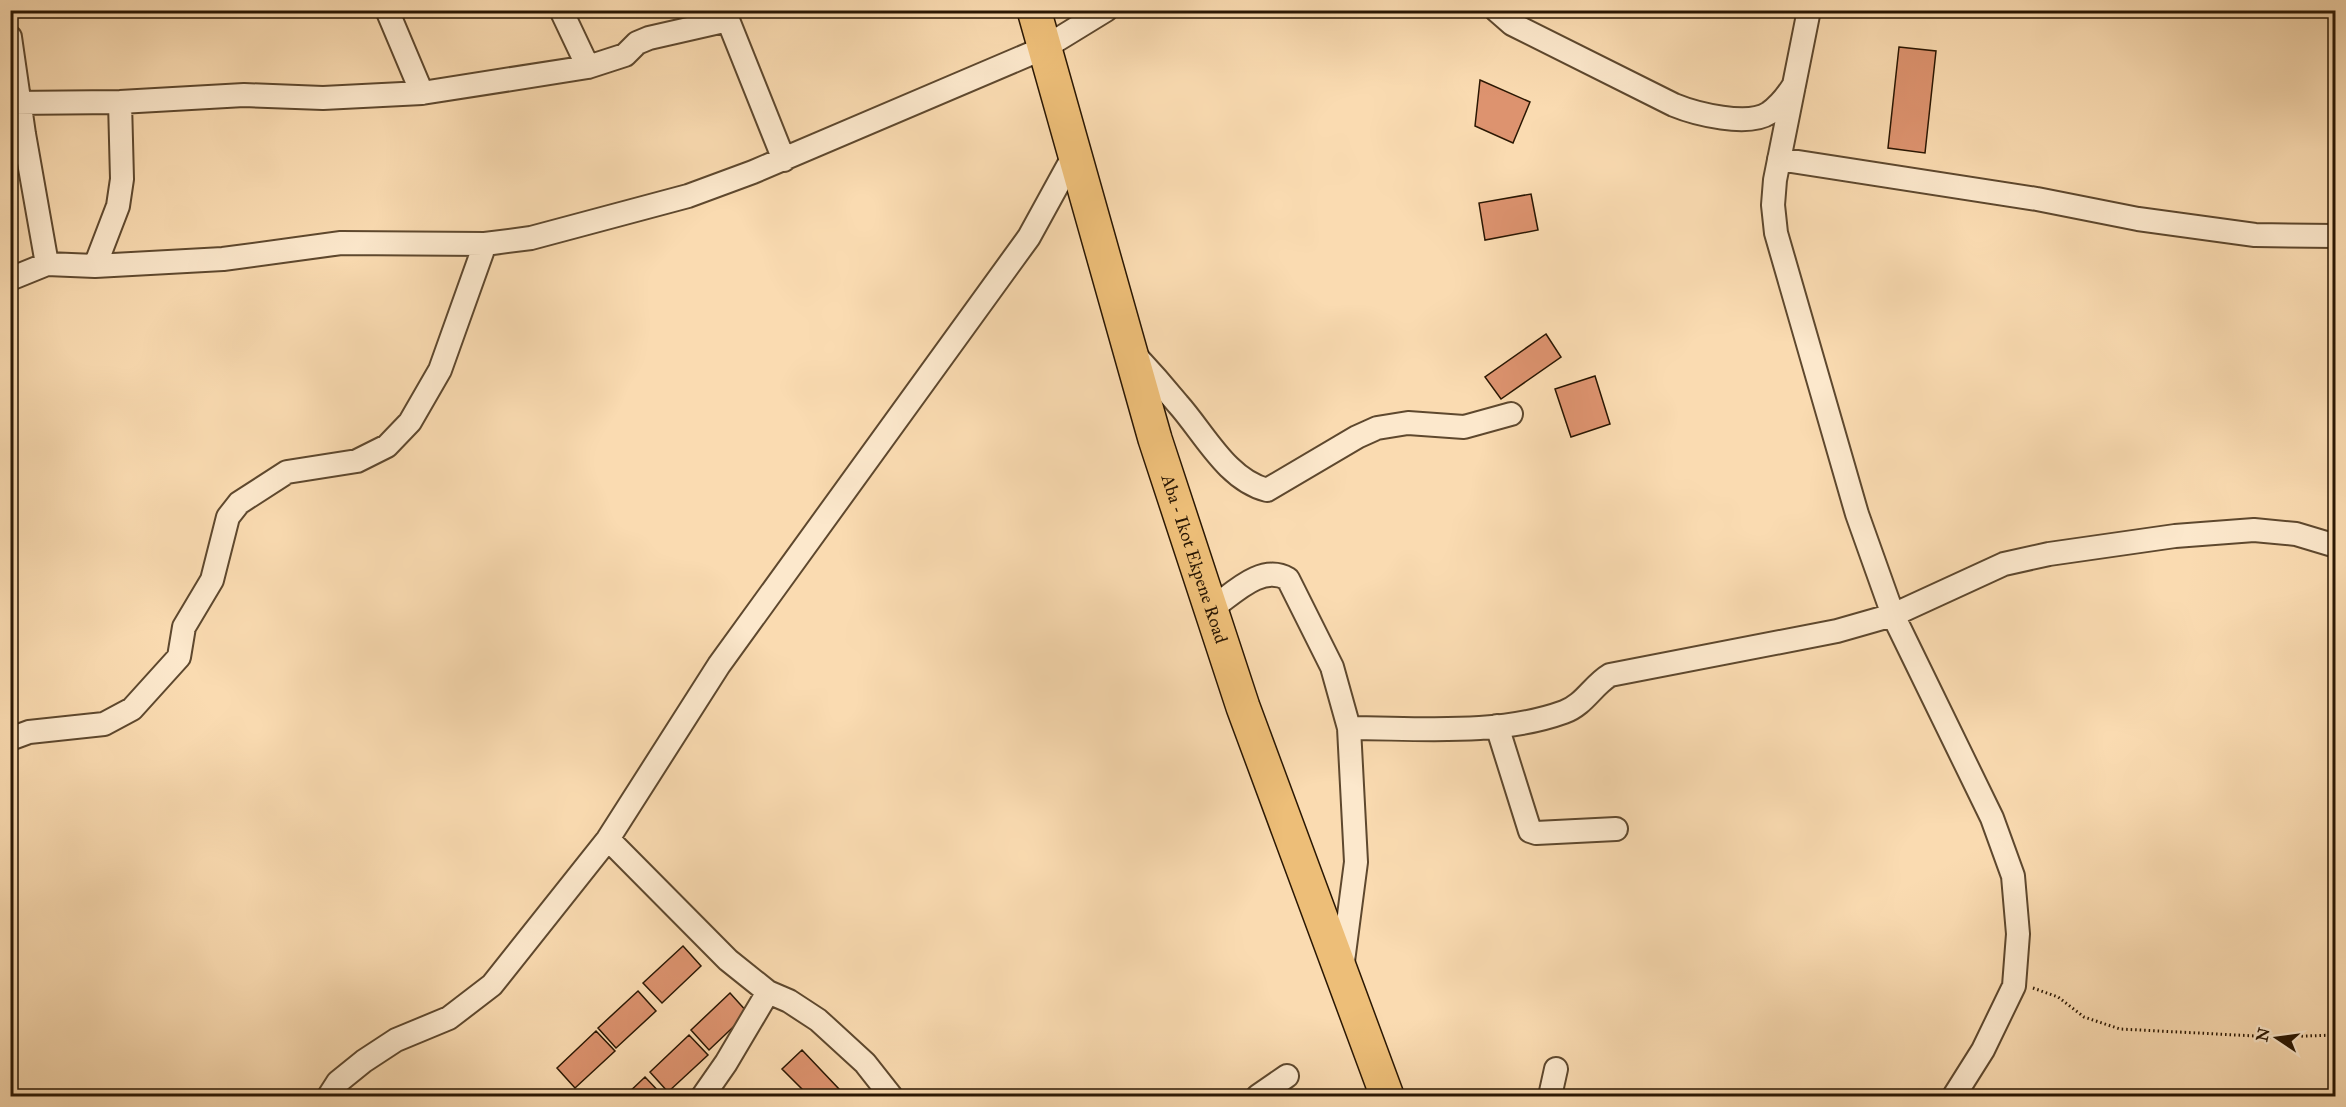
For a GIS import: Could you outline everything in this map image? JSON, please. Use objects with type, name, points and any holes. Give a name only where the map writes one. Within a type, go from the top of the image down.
[{"type":"highway","name":"Aba - Ikot Ekpene Road","points":[[1034,10],[1155,439],[1243,707],[1388,1096]]},
{"type":"street","points":[[387,10],[422,93]]},
{"type":"street","points":[[561,10],[588,67]]},
{"type":"street","points":[[10,279],[47,264],[95,266],[223,259],[341,243],[485,244],[531,238],[688,196],[784,160],[1044,48],[1106,10]]},
{"type":"street","points":[[1496,10],[1512,24],[1698,115],[1752,119],[1767,114],[1785,99],[1794,84]]},
{"type":"street","points":[[1809,10],[1780,154],[1773,205],[1776,233],[1854,503],[1893,615],[1992,818],[2013,876],[2018,934],[2014,986],[1983,1050],[1954,1096]]},
{"type":"street","points":[[16,103],[120,102],[244,95],[323,98],[422,93],[588,67],[625,55],[637,43],[649,38],[726,15],[784,160]]},
{"type":"street","points":[[10,37],[17,136],[47,264]]},
{"type":"street","points":[[95,266],[118,206],[122,179],[120,102]]},
{"type":"street","points":[[1752,119],[1780,154],[2138,219],[2255,235],[2336,236]]},
{"type":"street","points":[[329,1096],[338,1082],[364,1061],[396,1040],[449,1018],[492,985],[608,839],[719,665],[1029,237],[1074,155]]},
{"type":"street","points":[[10,739],[29,732],[104,724],[132,709],[179,657],[184,627],[212,580],[228,517],[239,503],[287,472],[357,461],[387,446],[410,422],[440,370],[485,244]]},
{"type":"street","points":[[1130,349],[1180,405],[1214,452],[1253,486],[1267,490],[1357,436],[1377,428],[1408,423],[1464,427],[1511,414]]},
{"type":"street","points":[[1349,728],[1497,726],[1565,712],[1582,702],[1600,681],[1610,675],[1837,631],[1893,615],[2004,564],[2049,554],[2175,536],[2254,530],[2296,534],[2336,546]]},
{"type":"street","points":[[1211,609],[1262,575],[1271,573],[1287,579],[1332,667],[1349,728],[1356,862],[1342,969]]},
{"type":"street","points":[[1497,726],[1530,831],[1536,833],[1616,829]]},
{"type":"street","points":[[608,839],[728,960],[768,992],[789,1001],[818,1020],[865,1063],[891,1096]]},
{"type":"street","points":[[703,1096],[768,992]]},
{"type":"street","points":[[1550,1096],[1556,1069]]},
{"type":"street","points":[[1258,1096],[1287,1076]]},
{"type":"path","points":[[2014,986],[2038,988],[2058,997],[2084,1017],[2120,1029],[2276,1036],[2336,1035]]},
{"type":"building","points":[[1899,47],[1936,51],[1925,153],[1888,148]]},
{"type":"building","points":[[1480,80],[1530,102],[1513,143],[1475,126]]},
{"type":"building","points":[[1531,194],[1538,230],[1485,240],[1479,203]]},
{"type":"building","points":[[1546,334],[1561,357],[1501,399],[1485,377]]},
{"type":"building","points":[[1595,376],[1610,424],[1571,437],[1555,389]]},
{"type":"building","points":[[683,946],[701,966],[662,1003],[643,983]]},
{"type":"building","points":[[638,991],[656,1011],[616,1048],[598,1028]]},
{"type":"building","points":[[730,993],[748,1013],[709,1050],[691,1030]]},
{"type":"building","points":[[596,1031],[615,1051],[575,1088],[557,1068]]},
{"type":"building","points":[[689,1035],[708,1055],[668,1092],[650,1072]]},
{"type":"building","points":[[802,1050],[839,1089],[831,1096],[809,1096],[782,1069]]},
{"type":"building","points":[[645,1077],[663,1096],[625,1096]]}]
